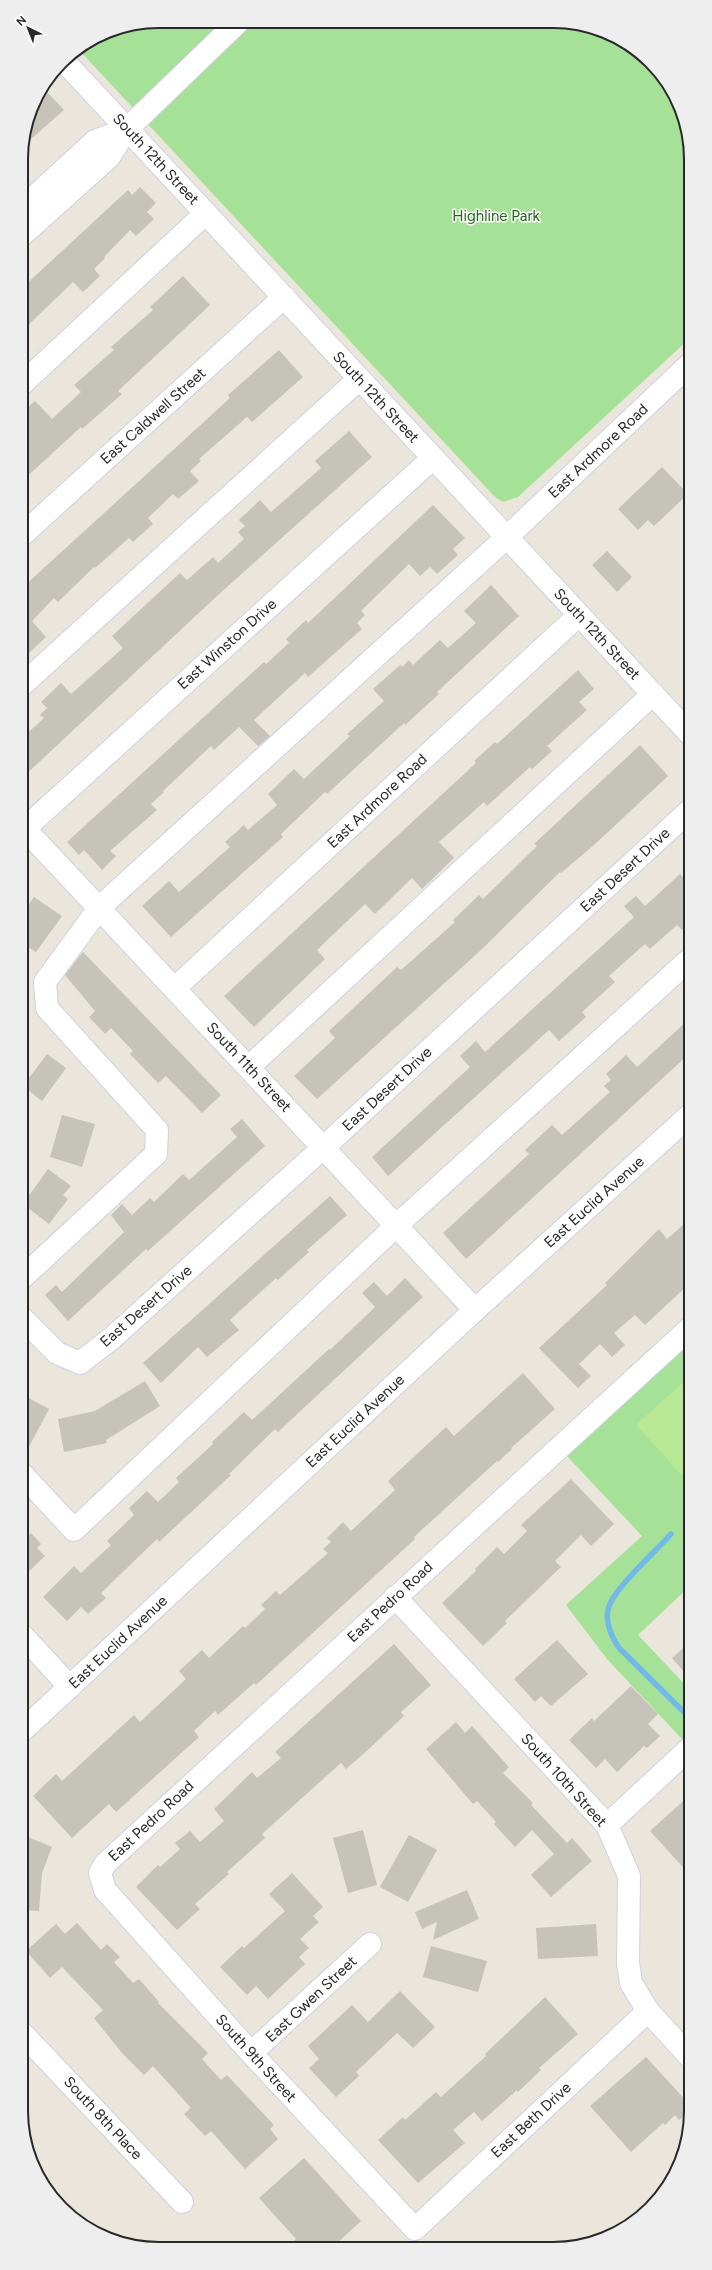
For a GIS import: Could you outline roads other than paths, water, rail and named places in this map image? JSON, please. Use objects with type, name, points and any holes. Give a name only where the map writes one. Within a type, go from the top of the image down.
[{"type":"street","points":[[28,230],[109,156],[127,129],[232,28]]},
{"type":"street","name":"South 12th Street","points":[[68,65],[684,728]]},
{"type":"street","points":[[28,203],[95,141],[127,129]]},
{"type":"street","points":[[28,378],[206,213]]},
{"type":"street","name":"East Caldwell Street","points":[[28,530],[284,297]]},
{"type":"street","name":"East Ardmore Road","points":[[28,1272],[156,1154],[157,1130],[47,1008],[45,982],[100,907],[507,537],[684,370]]},
{"type":"street","points":[[28,680],[359,379]]},
{"type":"street","name":"East Winston Drive","points":[[28,823],[432,458]]},
{"type":"street","name":"East Ardmore Road","points":[[175,988],[579,615]]},
{"type":"street","points":[[249,1067],[653,694]]},
{"type":"street","name":"East Desert Drive","points":[[28,1324],[57,1353],[80,1363],[112,1338],[324,1147],[684,816]]},
{"type":"street","name":"South 11th Street","points":[[28,833],[100,907],[475,1310]]},
{"type":"street","points":[[28,1479],[74,1530],[397,1225],[684,965]]},
{"type":"street","name":"East Euclid Avenue","points":[[28,1725],[475,1310],[684,1120]]},
{"type":"street","name":"East Pedro Road","points":[[102,1883],[100,1873],[105,1864],[684,1333]]},
{"type":"street","name":"South 10th Street","points":[[395,1597],[607,1825],[629,1876],[628,1963],[631,1983],[648,2011],[684,2050]]},
{"type":"street","points":[[28,1641],[70,1687]]},
{"type":"street","points":[[607,1825],[684,1754]]},
{"type":"street","name":"South 9th Street","points":[[102,1883],[105,1890],[251,2053],[415,2229]]},
{"type":"street","name":"East Gwen Street","points":[[251,2053],[370,1944]]},
{"type":"street","name":"East Beth Drive","points":[[415,2229],[648,2011]]},
{"type":"street","name":"South 8th Place","points":[[28,2038],[182,2202]]},
{"type":"waterway","points":[[671,1534],[621,1587],[610,1604],[607,1615],[609,1627],[619,1648],[684,1712]]},
{"type":"park label","name":"Highline Park","points":[[496,216]]}]
